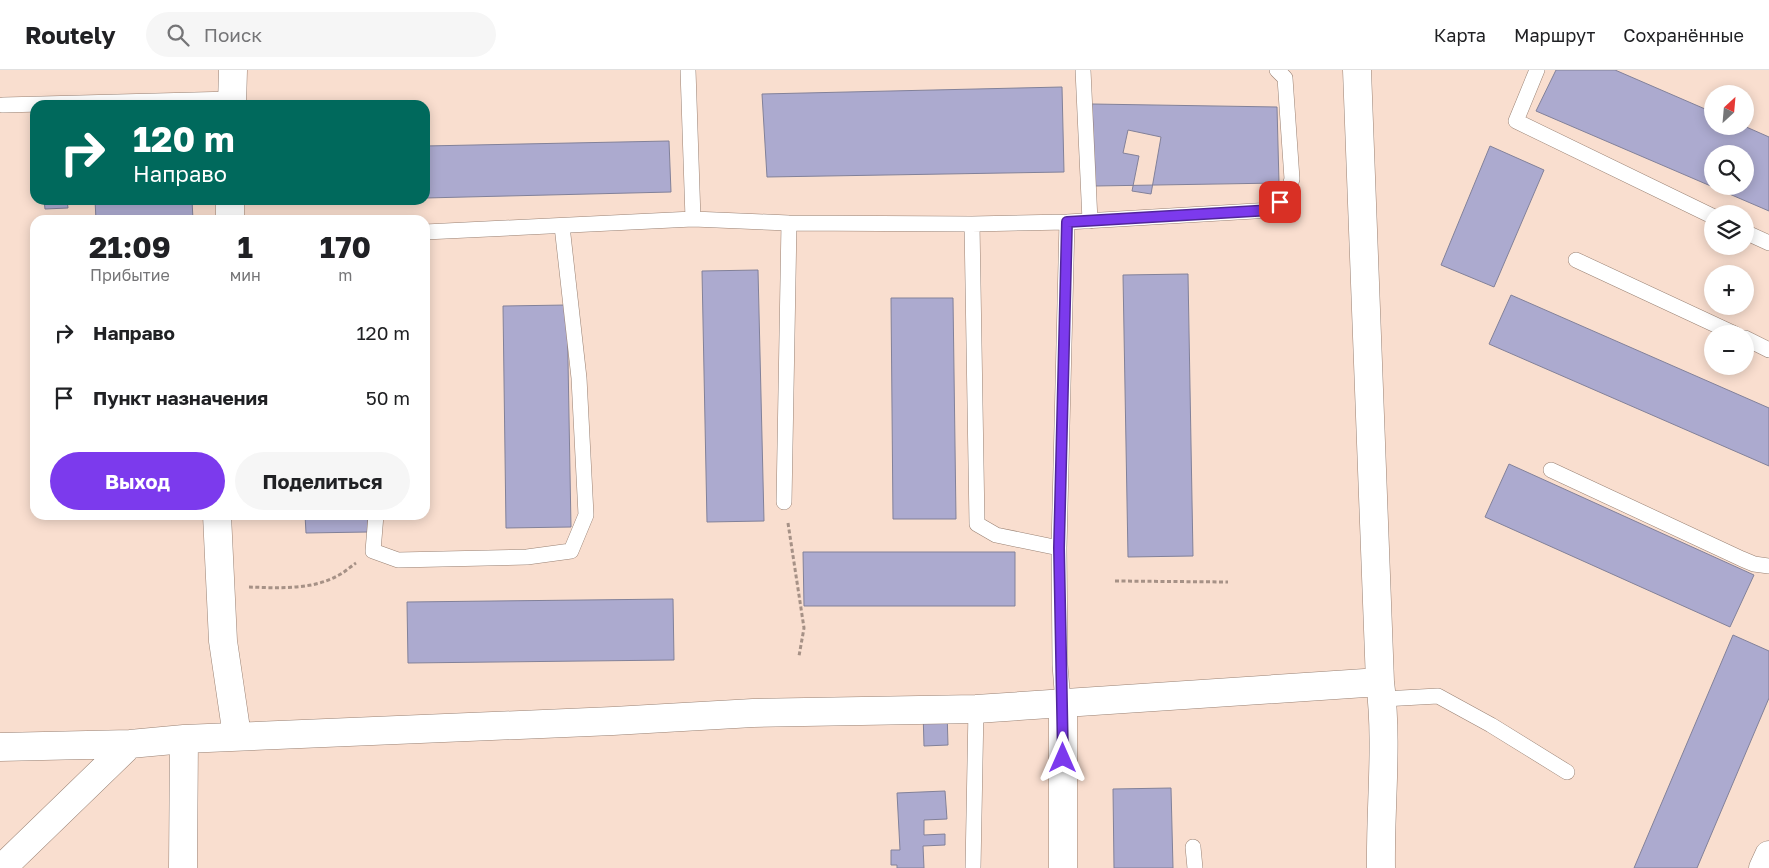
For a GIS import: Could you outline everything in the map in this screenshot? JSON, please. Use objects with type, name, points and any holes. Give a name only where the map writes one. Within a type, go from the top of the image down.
[{"type":"street","points":[[232,100],[233,70]]},
{"type":"street","points":[[1357,70],[1381,690],[1381,868]]},
{"type":"street","points":[[217,520],[223,641],[237,736]]},
{"type":"street","points":[[0,747],[130,744],[184,738],[613,721],[753,713],[976,709],[1381,690]]},
{"type":"street","points":[[1063,704],[1063,868]]},
{"type":"street","points":[[184,738],[184,868]]},
{"type":"street","points":[[2,868],[130,744]]},
{"type":"street","points":[[1763,868],[1769,855]]},
{"type":"lane","points":[[688,70],[693,219]]},
{"type":"lane","points":[[1083,70],[1090,221]]},
{"type":"lane","points":[[430,232],[693,219],[789,223],[972,224],[1067,222],[1273,210],[1287,194],[1292,180],[1285,78],[1277,70]]},
{"type":"lane","points":[[1537,70],[1516,120],[1704,212]]},
{"type":"lane","points":[[3,105],[30,105]]},
{"type":"lane","points":[[1063,704],[1060,665],[1059,548],[1067,222]]},
{"type":"lane","points":[[784,502],[789,223]]},
{"type":"lane","points":[[972,224],[976,524],[996,535],[1059,548]]},
{"type":"lane","points":[[376,520],[373,550],[398,560],[526,556],[571,551],[586,515],[579,378],[562,226]]},
{"type":"lane","points":[[1754,236],[1769,243]]},
{"type":"lane","points":[[1576,260],[1716,325]]},
{"type":"lane","points":[[1754,342],[1769,350]]},
{"type":"lane","points":[[1551,470],[1742,559],[1754,564],[1769,566]]},
{"type":"lane","points":[[1381,690],[1438,696],[1491,724],[1567,772]]},
{"type":"lane","points":[[973,868],[976,709]]},
{"type":"lane","points":[[1192,847],[1195,868]]},
{"type":"path","points":[[784,502],[804,628],[798,656]]},
{"type":"path","points":[[220,586],[276,588],[324,582],[338,576],[373,550]]},
{"type":"path","points":[[1115,581],[1228,582]]},
{"type":"building","points":[[1556,70],[1615,70],[1704,109],[1704,135],[1754,135],[1754,130],[1769,137],[1769,211],[1732,195],[1754,195],[1754,145],[1704,145],[1704,183],[1536,111]]},
{"type":"building","points":[[1062,87],[1064,172],[767,177],[762,94]]},
{"type":"building","points":[[1092,104],[1277,107],[1279,183],[1095,186]]},
{"type":"building","points":[[1128,130],[1161,137],[1151,194],[1132,191],[1139,156],[1123,153]]},
{"type":"building","points":[[669,141],[671,192],[430,198],[430,146]]},
{"type":"building","points":[[1490,146],[1544,170],[1494,287],[1441,265]]},
{"type":"building","points":[[45,205],[68,205],[68,208],[45,209]]},
{"type":"building","points":[[95,205],[192,205],[193,215],[96,215]]},
{"type":"building","points":[[758,270],[764,521],[707,522],[702,271]]},
{"type":"building","points":[[1188,274],[1193,556],[1128,557],[1123,275]]},
{"type":"building","points":[[1511,295],[1769,408],[1769,466],[1489,344]]},
{"type":"building","points":[[891,298],[953,298],[956,519],[893,519]]},
{"type":"building","points":[[567,305],[571,527],[506,528],[503,306]]},
{"type":"building","points":[[1509,464],[1754,575],[1730,627],[1485,517]]},
{"type":"building","points":[[305,520],[368,520],[368,532],[306,533]]},
{"type":"building","points":[[803,552],[1015,552],[1015,606],[804,606]]},
{"type":"building","points":[[673,599],[674,660],[408,663],[407,602]]},
{"type":"building","points":[[1733,635],[1769,651],[1769,698],[1697,868],[1634,868]]},
{"type":"building","points":[[923,711],[947,711],[948,745],[924,746]]},
{"type":"building","points":[[1171,788],[1173,868],[1114,868],[1113,789]]},
{"type":"building","points":[[945,791],[947,819],[924,820],[924,835],[945,834],[945,845],[923,846],[924,868],[897,868],[897,865],[891,865],[891,850],[900,850],[897,793]]},
{"type":"route","points":[[1063,758],[1059,548],[1067,222],[1273,210],[1280,202]]}]
